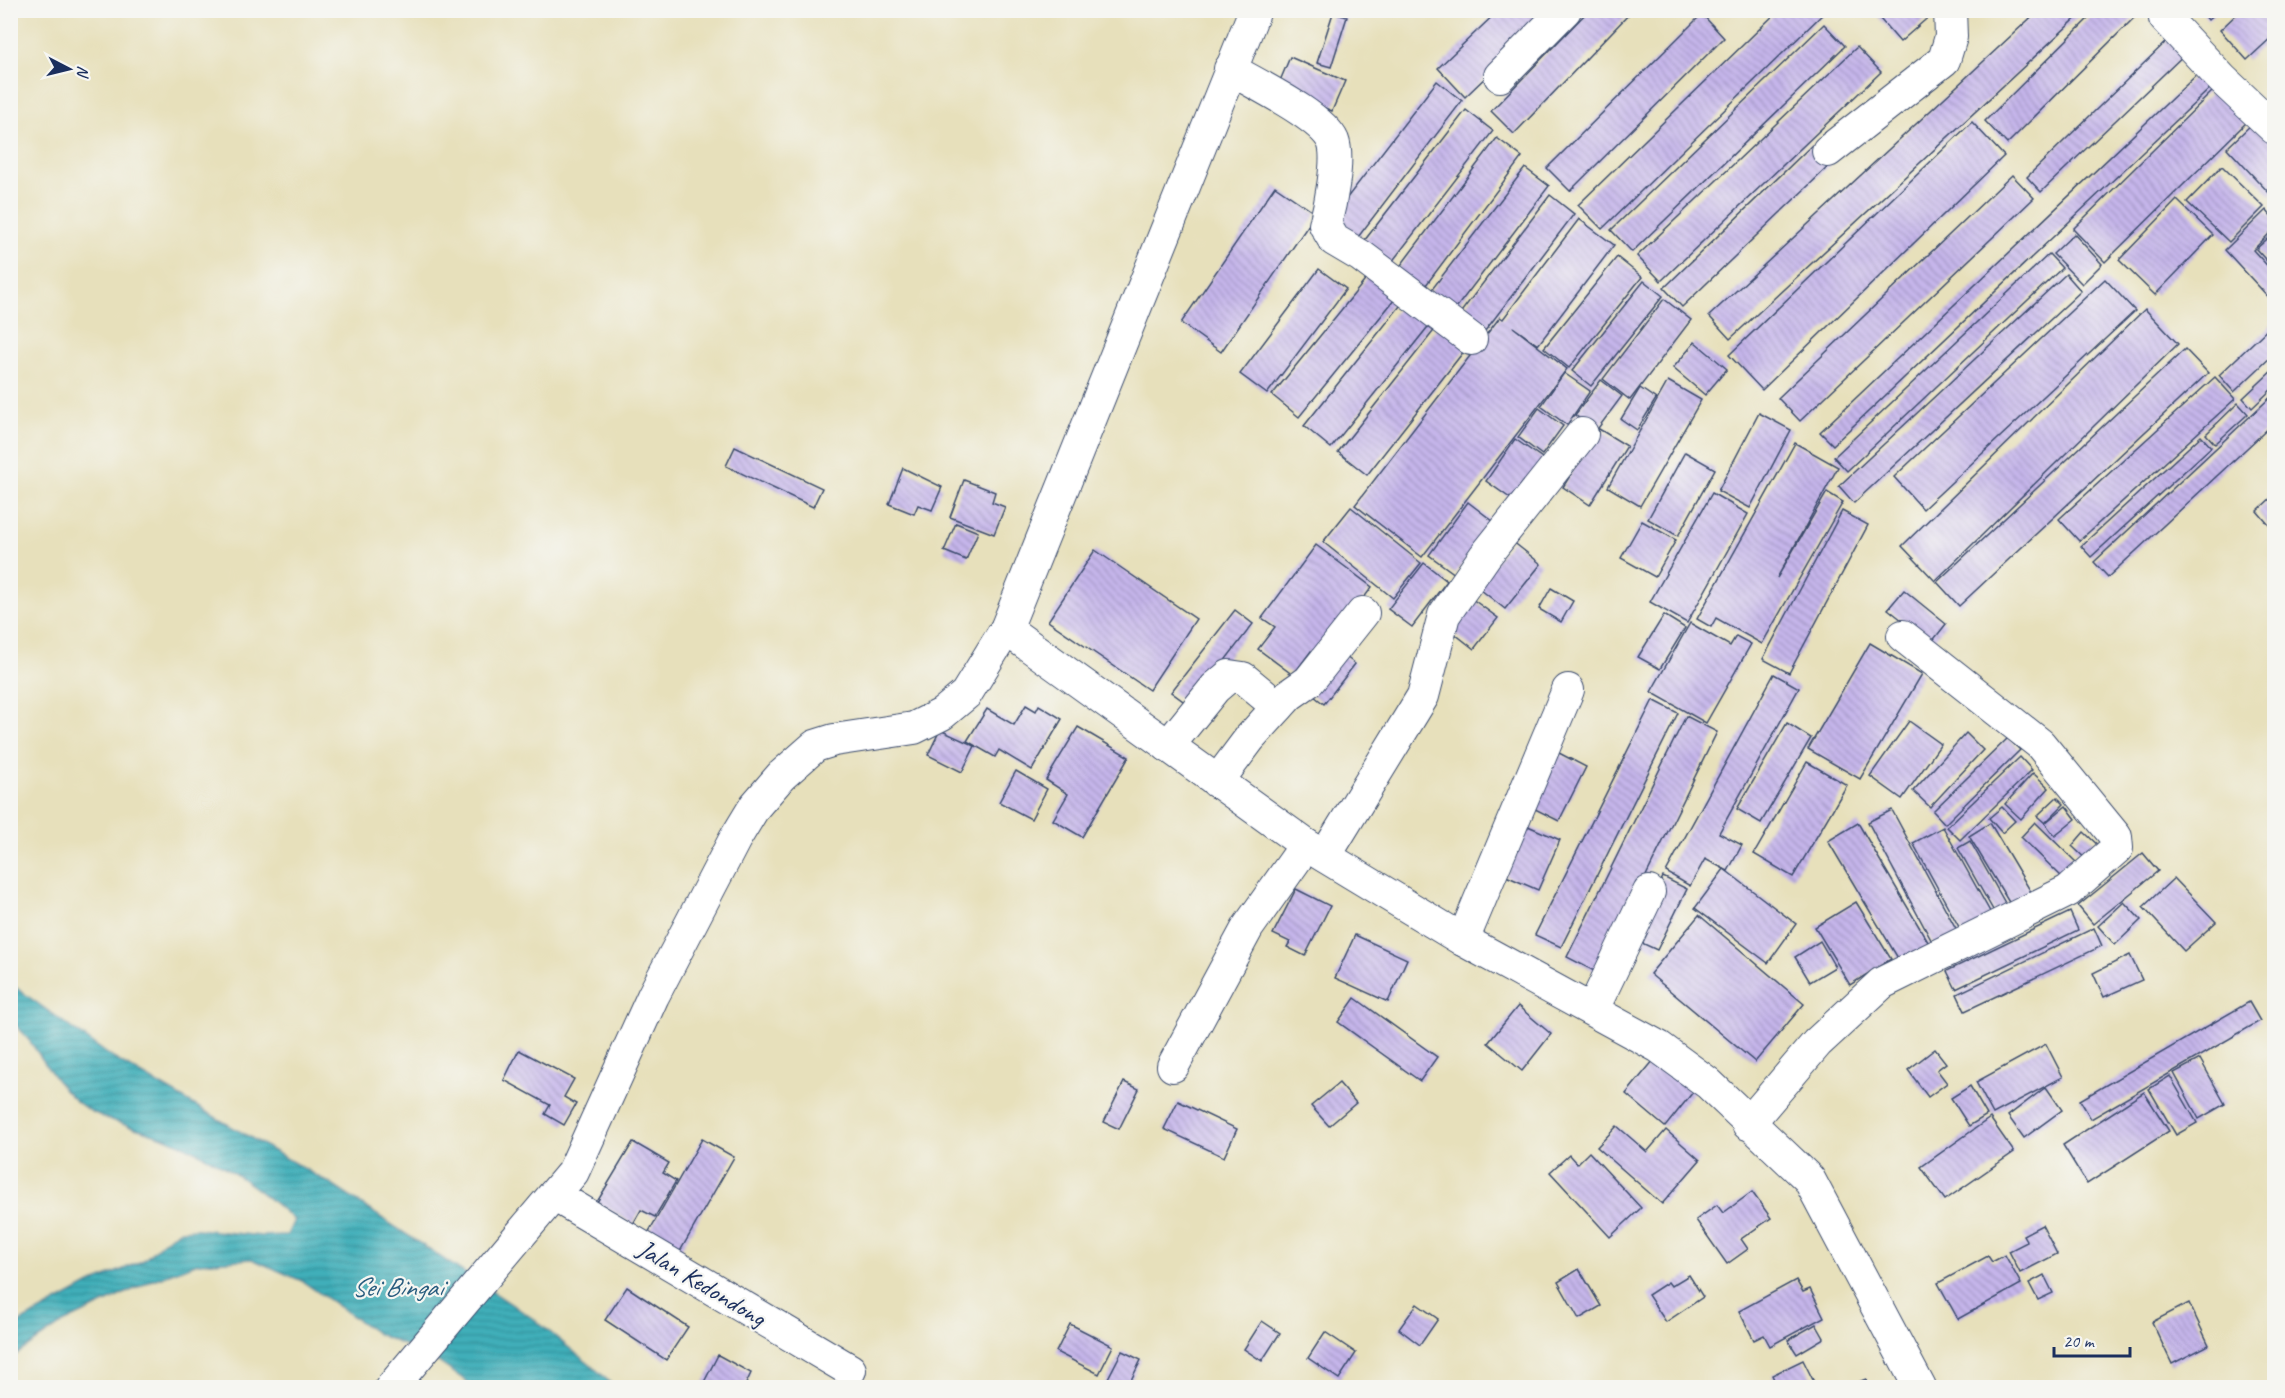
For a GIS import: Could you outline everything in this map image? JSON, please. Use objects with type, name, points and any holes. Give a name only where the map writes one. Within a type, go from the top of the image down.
[{"type":"street","points":[[394,1384],[573,1172],[654,996],[735,839],[755,806],[781,776],[815,746],[834,740],[914,728],[942,714],[966,694],[1006,629],[1254,10]]},
{"type":"street","points":[[1500,76],[1565,10]]},
{"type":"street","points":[[1828,151],[1944,60],[1951,37],[1950,10]]},
{"type":"street","points":[[2167,10],[2165,18],[2222,79],[2274,128]]},
{"type":"street","points":[[1230,69],[1314,119],[1326,130],[1333,143],[1335,158],[1325,225],[1334,240],[1361,256],[1471,339]]},
{"type":"street","points":[[1173,1066],[1248,927],[1315,850],[1423,696],[1444,615],[1485,556],[1582,434]]},
{"type":"street","points":[[1217,782],[1250,738],[1278,707],[1309,681],[1363,613]]},
{"type":"street","points":[[1006,629],[1315,850],[1463,940],[1659,1047],[1708,1083],[1748,1124],[1809,1179],[1920,1388]]},
{"type":"street","points":[[1748,1124],[1817,1043],[1882,983],[2068,891],[2117,848],[2116,837],[2040,744],[1903,636]]},
{"type":"street","points":[[1168,746],[1215,688],[1229,676],[1243,678],[1278,707]]},
{"type":"street","points":[[1463,940],[1568,690]]},
{"type":"street","points":[[1593,1010],[1649,892]]},
{"type":"street","name":"Jalan Kedondong","points":[[544,1207],[850,1370]]},
{"type":"water","name":"Sei Bingai","points":[[11,984],[113,1058],[329,1183],[535,1320],[614,1387],[475,1387],[428,1355],[378,1334],[302,1281],[252,1259],[198,1263],[153,1280],[63,1323],[11,1358],[11,1327],[90,1284],[144,1260],[165,1240],[181,1230],[198,1229],[261,1236],[287,1235],[294,1220],[249,1183],[216,1162],[181,1144],[98,1115],[76,1101],[56,1079],[22,1031],[11,1021]]},
{"type":"building","points":[[1499,10],[1530,10],[1542,23],[1465,97],[1438,68]]},
{"type":"building","points":[[1589,10],[1633,10],[1514,134],[1491,111]]},
{"type":"building","points":[[1779,10],[1827,10],[1602,229],[1578,205]]},
{"type":"building","points":[[1876,10],[1929,10],[1932,14],[1900,42],[1874,12]]},
{"type":"building","points":[[2039,10],[2085,10],[1730,339],[1709,316]]},
{"type":"building","points":[[2097,10],[2142,10],[2007,144],[1985,121]]},
{"type":"building","points":[[2200,10],[2219,10],[2208,20]]},
{"type":"building","points":[[2241,10],[2274,10],[2274,35],[2247,60],[2220,30]]},
{"type":"building","points":[[1333,13],[1347,17],[1331,67],[1317,63]]},
{"type":"building","points":[[1702,14],[1724,38],[1570,191],[1547,168]]},
{"type":"building","points":[[1824,24],[1845,46],[1632,252],[1611,230]]},
{"type":"building","points":[[2174,34],[2189,50],[2041,192],[2027,177]]},
{"type":"building","points":[[1857,47],[1881,72],[1661,281],[1637,256]]},
{"type":"building","points":[[1290,57],[1345,81],[1332,111],[1277,88]]},
{"type":"building","points":[[2205,67],[2218,81],[1833,445],[1820,432]]},
{"type":"building","points":[[1437,81],[1462,101],[1352,245],[1326,225]]},
{"type":"building","points":[[2218,86],[2250,119],[2105,262],[2073,229]]},
{"type":"building","points":[[1466,110],[1493,131],[1388,267],[1361,245]]},
{"type":"building","points":[[2255,121],[2274,143],[2274,192],[2271,195],[2227,148]]},
{"type":"building","points":[[1972,122],[2004,156],[1762,390],[1729,355]]},
{"type":"building","points":[[1497,138],[1522,157],[1420,293],[1395,273]]},
{"type":"building","points":[[1812,145],[1831,164],[1682,307],[1664,288]]},
{"type":"building","points":[[2222,166],[2264,207],[2229,242],[2187,202]]},
{"type":"building","points":[[1525,168],[1549,186],[1450,316],[1426,297]]},
{"type":"building","points":[[2012,175],[2034,198],[1800,421],[1778,398]]},
{"type":"building","points":[[1275,186],[1316,214],[1221,352],[1181,323]]},
{"type":"building","points":[[1550,195],[1574,214],[1482,335],[1458,316]]},
{"type":"building","points":[[2177,200],[2213,235],[2155,295],[2119,260]]},
{"type":"building","points":[[2266,210],[2274,219],[2274,229],[2253,250],[2274,273],[2274,303],[2225,250]]},
{"type":"building","points":[[1579,219],[1614,245],[1538,345],[1513,327],[1567,369],[1422,557],[1355,505],[1500,317],[1503,319]]},
{"type":"building","points":[[2274,233],[2274,269],[2256,249]]},
{"type":"building","points":[[2074,234],[2102,264],[2082,284],[2053,254]]},
{"type":"building","points":[[2049,254],[2062,268],[1847,471],[1834,457]]},
{"type":"building","points":[[1617,257],[1642,277],[1569,368],[1544,348]]},
{"type":"building","points":[[1319,269],[1346,289],[1267,394],[1240,374]]},
{"type":"building","points":[[1372,272],[1399,294],[1299,417],[1272,395]]},
{"type":"building","points":[[2066,274],[2081,291],[1854,503],[1839,486]]},
{"type":"building","points":[[2105,279],[2135,311],[1923,509],[1894,477]]},
{"type":"building","points":[[1644,281],[1663,296],[1591,386],[1572,371]]},
{"type":"building","points":[[1408,296],[1435,318],[1331,448],[1304,426]]},
{"type":"building","points":[[1664,299],[1691,320],[1630,400],[1603,379]]},
{"type":"building","points":[[2145,309],[2178,344],[1935,581],[1902,546]]},
{"type":"building","points":[[1440,323],[1468,346],[1367,475],[1338,452]]},
{"type":"building","points":[[2274,323],[2274,354],[2234,392],[2219,375]]},
{"type":"building","points":[[1695,342],[1727,369],[1705,395],[1673,368]]},
{"type":"building","points":[[2185,349],[2208,373],[1959,606],[1937,582]]},
{"type":"building","points":[[2274,369],[2274,387],[2252,408],[2243,398]]},
{"type":"building","points":[[1564,373],[1590,391],[1567,425],[1541,406]]},
{"type":"building","points":[[2215,377],[2235,399],[2079,541],[2059,519]]},
{"type":"building","points":[[1601,380],[1622,396],[1596,431],[1575,415]]},
{"type":"building","points":[[1668,381],[1701,400],[1640,506],[1608,487]]},
{"type":"building","points":[[1640,388],[1656,399],[1637,430],[1621,419]]},
{"type":"building","points":[[2274,394],[2274,423],[2108,577],[2094,562]]},
{"type":"building","points":[[2238,403],[2248,414],[2215,444],[2206,434]]},
{"type":"building","points":[[1539,408],[1563,426],[1542,455],[1518,437]]},
{"type":"building","points":[[1759,413],[1791,430],[1750,508],[1718,491]]},
{"type":"building","points":[[1599,429],[1627,446],[1590,505],[1563,487]]},
{"type":"building","points":[[2201,436],[2211,447],[2091,557],[2081,546]]},
{"type":"building","points":[[1515,439],[1545,460],[1517,503],[1486,481]]},
{"type":"building","points":[[1795,443],[1838,467],[1777,578],[1827,492],[1843,502],[1762,644],[1716,618],[1711,627],[1697,619]]},
{"type":"building","points":[[735,447],[822,488],[813,507],[726,466]]},
{"type":"building","points":[[1685,452],[1715,469],[1678,536],[1648,519]]},
{"type":"building","points":[[903,468],[942,487],[932,510],[918,505],[914,514],[889,504]]},
{"type":"building","points":[[964,480],[995,492],[992,502],[1005,507],[994,534],[950,517]]},
{"type":"building","points":[[1712,493],[1748,514],[1687,623],[1650,602]]},
{"type":"building","points":[[2274,495],[2274,531],[2257,511]]},
{"type":"building","points":[[1468,502],[1494,522],[1455,574],[1429,555]]},
{"type":"building","points":[[1351,507],[1421,563],[1393,598],[1323,542]]},
{"type":"building","points":[[1842,511],[1868,525],[1789,673],[1763,659]]},
{"type":"building","points":[[1642,521],[1676,540],[1655,577],[1621,558]]},
{"type":"building","points":[[956,523],[978,532],[966,560],[944,551]]},
{"type":"building","points":[[1512,541],[1541,564],[1505,609],[1476,586]]},
{"type":"building","points":[[1316,545],[1372,587],[1320,657],[1311,651],[1293,675],[1258,649],[1275,627],[1262,618]]},
{"type":"building","points":[[1095,550],[1196,619],[1149,690],[1048,621]]},
{"type":"building","points":[[1424,563],[1447,581],[1412,627],[1388,609]]},
{"type":"building","points":[[1551,588],[1573,601],[1561,622],[1539,609]]},
{"type":"building","points":[[1904,590],[1946,624],[1931,643],[1888,609]]},
{"type":"building","points":[[1468,596],[1498,618],[1474,649],[1445,626]]},
{"type":"building","points":[[1235,610],[1253,624],[1190,706],[1171,692]]},
{"type":"building","points":[[1664,615],[1685,628],[1660,669],[1638,657]]},
{"type":"building","points":[[1690,623],[1730,646],[1736,636],[1751,644],[1706,723],[1651,692]]},
{"type":"building","points":[[1870,643],[1922,674],[1860,779],[1808,749]]},
{"type":"building","points":[[1340,652],[1355,664],[1324,704],[1309,692]]},
{"type":"building","points":[[1774,674],[1799,688],[1719,833],[1742,845],[1728,871],[1705,859],[1690,886],[1666,872]]},
{"type":"building","points":[[1653,700],[1678,713],[1561,947],[1535,935]]},
{"type":"building","points":[[1026,705],[1036,711],[1039,705],[1062,719],[1032,770],[999,750],[995,757],[967,741],[987,709],[1014,725]]},
{"type":"building","points":[[1686,716],[1717,732],[1598,973],[1567,957]]},
{"type":"building","points":[[1909,721],[1941,744],[1902,799],[1870,776]]},
{"type":"building","points":[[1787,723],[1811,738],[1761,823],[1737,809]]},
{"type":"building","points":[[1078,727],[1129,757],[1082,837],[1053,820],[1068,794],[1046,780]]},
{"type":"building","points":[[940,730],[975,746],[962,772],[928,755]]},
{"type":"building","points":[[1966,733],[1983,750],[1930,807],[1913,791]]},
{"type":"building","points":[[2008,738],[2020,750],[1945,824],[1933,811]]},
{"type":"building","points":[[1559,753],[1586,767],[1559,821],[1531,807]]},
{"type":"building","points":[[2020,757],[2032,770],[1960,840],[1947,827]]},
{"type":"building","points":[[1807,762],[1847,785],[1793,877],[1754,854]]},
{"type":"building","points":[[1016,771],[1047,789],[1031,819],[999,802]]},
{"type":"building","points":[[2033,773],[2049,788],[2021,819],[2005,804]]},
{"type":"building","points":[[2057,797],[2064,804],[2045,823],[2037,816]]},
{"type":"building","points":[[2066,806],[2076,819],[2055,836],[2045,823]]},
{"type":"building","points":[[2002,807],[2015,821],[2002,833],[1989,818]]},
{"type":"building","points":[[1892,810],[1960,936],[1936,949],[1868,822]]},
{"type":"building","points":[[2035,822],[2079,865],[2065,880],[2021,837]]},
{"type":"building","points":[[1858,823],[1931,947],[1902,965],[1828,841]]},
{"type":"building","points":[[1990,823],[2037,902],[2016,914],[1969,836]]},
{"type":"building","points":[[1528,826],[1560,840],[1538,890],[1506,876]]},
{"type":"building","points":[[1943,827],[1994,919],[1964,936],[1913,843]]},
{"type":"building","points":[[2084,832],[2103,850],[2091,864],[2072,846]]},
{"type":"building","points":[[1970,841],[2009,910],[1997,917],[1958,848]]},
{"type":"building","points":[[2143,853],[2158,871],[2093,924],[2078,906]]},
{"type":"building","points":[[1724,869],[1796,924],[1768,963],[1695,908]]},
{"type":"building","points":[[1663,877],[1687,889],[1657,950],[1633,939]]},
{"type":"building","points":[[2174,878],[2216,922],[2184,951],[2143,907]]},
{"type":"building","points":[[1296,889],[1330,906],[1305,956],[1287,947],[1290,942],[1273,934]]},
{"type":"building","points":[[1856,902],[1891,959],[1850,985],[1815,927]]},
{"type":"building","points":[[2124,902],[2141,920],[2115,945],[2098,926]]},
{"type":"building","points":[[2070,912],[2078,930],[1956,989],[1947,971]]},
{"type":"building","points":[[1699,915],[1804,1004],[1755,1062],[1650,974]]},
{"type":"building","points":[[2094,928],[2102,946],[1965,1011],[1957,994]]},
{"type":"building","points":[[1355,935],[1407,959],[1388,1002],[1335,978]]},
{"type":"building","points":[[1820,941],[1835,967],[1810,982],[1795,957]]},
{"type":"building","points":[[2130,955],[2142,980],[2104,997],[2093,973]]},
{"type":"building","points":[[1355,998],[1437,1057],[1420,1081],[1338,1022]]},
{"type":"building","points":[[2249,1002],[2260,1021],[2091,1119],[2080,1100]]},
{"type":"building","points":[[1518,1006],[1551,1034],[1522,1071],[1488,1043]]},
{"type":"building","points":[[2046,1044],[2063,1077],[1993,1114],[1976,1082]]},
{"type":"building","points":[[1935,1049],[1946,1063],[1937,1070],[1947,1083],[1928,1097],[1908,1070]]},
{"type":"building","points":[[519,1050],[574,1079],[564,1097],[576,1104],[564,1125],[545,1114],[550,1105],[504,1080]]},
{"type":"building","points":[[1658,1055],[1697,1087],[1665,1127],[1626,1094]]},
{"type":"building","points":[[2200,1059],[2225,1104],[2199,1119],[2174,1073]]},
{"type":"building","points":[[2170,1076],[2197,1123],[2176,1135],[2149,1089]]},
{"type":"building","points":[[1124,1082],[1139,1089],[1119,1129],[1104,1122]]},
{"type":"building","points":[[1339,1083],[1356,1103],[1329,1126],[1311,1106]]},
{"type":"building","points":[[1970,1086],[1987,1115],[1969,1126],[1951,1098]]},
{"type":"building","points":[[2046,1087],[2062,1110],[2024,1138],[2008,1116]]},
{"type":"building","points":[[2144,1092],[2169,1131],[2087,1184],[2063,1145]]},
{"type":"building","points":[[1178,1101],[1237,1129],[1224,1157],[1164,1129]]},
{"type":"building","points":[[1990,1118],[2014,1152],[1945,1200],[1921,1167]]},
{"type":"building","points":[[1617,1126],[1647,1152],[1666,1130],[1700,1160],[1662,1204],[1597,1147]]},
{"type":"building","points":[[702,1139],[734,1157],[675,1260],[643,1242]]},
{"type":"building","points":[[633,1142],[669,1163],[663,1173],[676,1181],[655,1217],[641,1210],[633,1224],[597,1202]]},
{"type":"building","points":[[1589,1152],[1641,1208],[1610,1237],[1550,1172],[1569,1155],[1577,1164]]},
{"type":"building","points":[[1752,1192],[1771,1218],[1741,1239],[1748,1249],[1727,1264],[1696,1220],[1717,1205],[1723,1213]]},
{"type":"building","points":[[2042,1225],[2057,1254],[2020,1273],[2009,1251],[2027,1242],[2023,1235]]},
{"type":"building","points":[[2005,1255],[2021,1284],[1958,1319],[1938,1283],[1988,1256],[1992,1262]]},
{"type":"building","points":[[1579,1269],[1601,1306],[1579,1319],[1558,1282]]},
{"type":"building","points":[[1689,1275],[1703,1297],[1666,1322],[1648,1295],[1668,1282],[1671,1286]]},
{"type":"building","points":[[2044,1275],[2053,1293],[2038,1300],[2029,1283]]},
{"type":"building","points":[[1796,1280],[1803,1292],[1810,1289],[1824,1317],[1770,1346],[1764,1335],[1754,1340],[1739,1311]]},
{"type":"building","points":[[627,1287],[688,1327],[666,1360],[605,1320]]},
{"type":"building","points":[[2189,1303],[2209,1345],[2172,1364],[2152,1322]]},
{"type":"building","points":[[1417,1304],[1438,1319],[1420,1345],[1399,1329]]},
{"type":"building","points":[[1262,1321],[1280,1333],[1262,1361],[1244,1349]]},
{"type":"building","points":[[1070,1324],[1113,1346],[1099,1374],[1056,1352]]},
{"type":"building","points":[[1816,1324],[1824,1338],[1797,1354],[1788,1340]]},
{"type":"building","points":[[1325,1332],[1356,1353],[1339,1379],[1308,1358]]},
{"type":"building","points":[[1122,1351],[1141,1360],[1127,1388],[1107,1388],[1104,1386]]},
{"type":"building","points":[[718,1355],[751,1373],[744,1388],[701,1388]]},
{"type":"building","points":[[1803,1360],[1816,1386],[1778,1388],[1772,1375]]},
{"type":"building","points":[[1866,1379],[1869,1388],[1846,1388],[1846,1387]]}]
